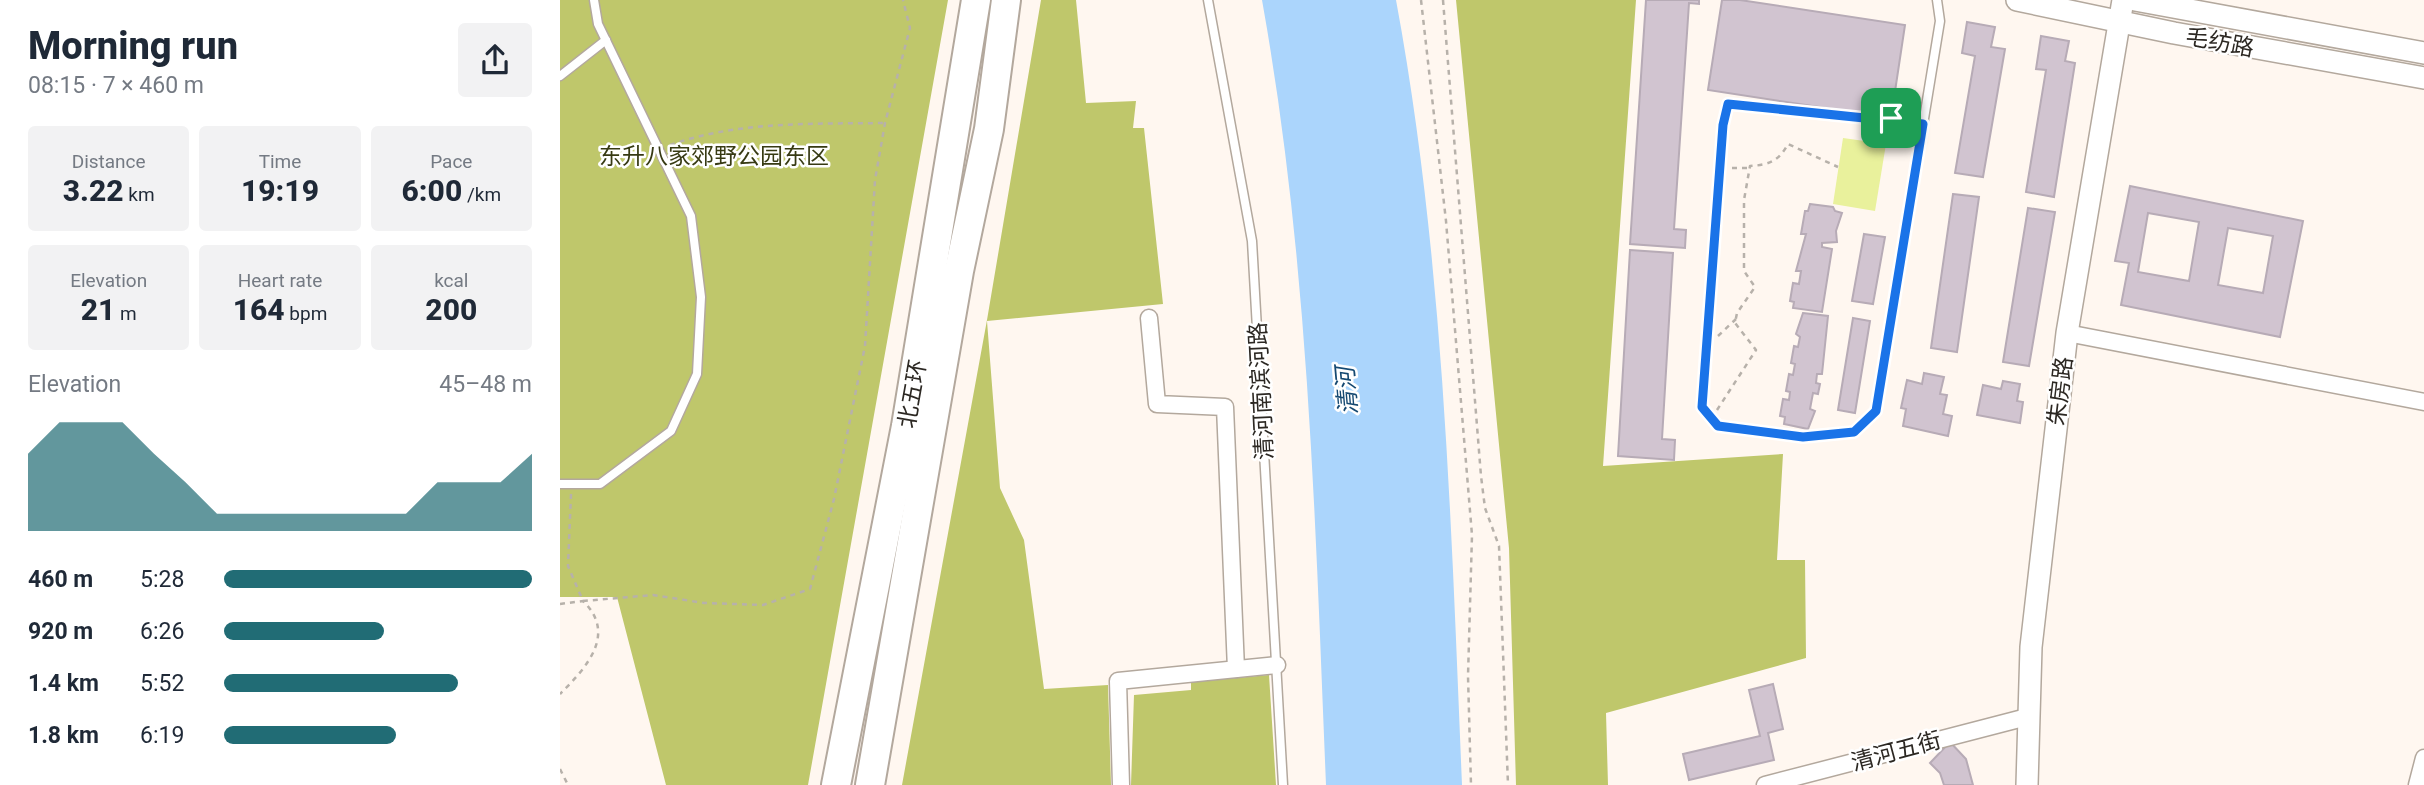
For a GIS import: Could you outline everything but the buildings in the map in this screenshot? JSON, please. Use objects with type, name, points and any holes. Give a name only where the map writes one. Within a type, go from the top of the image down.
[{"type":"highway","name":"北五环","points":[[836,785],[906,426],[976,0]]},
{"type":"highway","name":"北五环","points":[[870,785],[959,271],[989,129],[1006,0]]},
{"type":"street","name":"毛纺路","points":[[2017,0],[2120,22],[2424,78]]},
{"type":"street","name":"朱房路","points":[[2027,785],[2027,717],[2032,634],[2067,333],[2123,0]]},
{"type":"street","points":[[2135,0],[2424,53]]},
{"type":"street","points":[[1149,318],[1157,404],[1225,407],[1236,669]]},
{"type":"street","points":[[2067,333],[2424,402]]},
{"type":"street","points":[[1121,785],[1118,681],[1276,665]]},
{"type":"street","name":"清河五街","points":[[1765,785],[2027,717]]},
{"type":"street","points":[[2417,785],[2424,758]]},
{"type":"lane","points":[[560,484],[600,484],[671,431],[697,374],[701,298],[691,216],[598,24],[594,0]]},
{"type":"lane","name":"清河南滨河路","points":[[1208,0],[1252,241],[1283,785]]},
{"type":"lane","points":[[1923,124],[1728,104],[1720,168],[1702,407],[1718,426],[1803,437],[1854,432],[1876,411],[1940,21],[1937,0]]},
{"type":"lane","points":[[560,76],[606,40]]},
{"type":"path","points":[[560,604],[653,596],[704,603],[763,605],[810,589],[834,499],[864,346],[875,180],[885,123],[910,28],[903,0]]},
{"type":"path","points":[[1421,0],[1446,221],[1472,535],[1468,676],[1471,785]]},
{"type":"path","points":[[1443,0],[1481,476],[1485,508],[1499,546],[1508,785]]},
{"type":"path","points":[[659,149],[700,134],[808,124],[885,123]]},
{"type":"path","points":[[1706,346],[1736,319],[1737,313],[1755,287],[1744,271],[1744,200],[1750,166],[1766,165],[1781,157],[1788,144],[1839,167]]},
{"type":"path","points":[[1720,168],[1749,169]]},
{"type":"path","points":[[1712,419],[1756,350],[1736,319]]},
{"type":"path","points":[[560,694],[592,653],[599,639],[600,624],[594,612],[583,601],[568,566],[572,484]]},
{"type":"path","points":[[560,769],[568,785]]},
{"type":"green space","name":"东升八家郊野公园东区","points":[[560,0],[948,0],[808,785],[666,785],[617,597],[560,597]]},
{"type":"green space","points":[[1041,0],[1076,0],[1086,103],[1136,101],[1133,128],[1144,128],[1163,304],[987,321],[1000,488],[1024,540],[1044,689],[1108,685],[1111,785],[902,785],[987,320]]},
{"type":"green space","points":[[1456,0],[1636,0],[1603,466],[1783,454],[1777,560],[1805,560],[1806,658],[1606,713],[1608,785],[1516,785],[1509,548]]},
{"type":"green space","points":[[1843,138],[1886,144],[1875,211],[1833,204]]},
{"type":"green space","points":[[1269,675],[1276,785],[1131,785],[1134,695],[1191,690],[1191,682]]},
{"type":"water","name":"清河","points":[[1262,0],[1396,0],[1412,97],[1435,293],[1449,490],[1462,785],[1326,785],[1308,391],[1290,196]]},
{"type":"route","points":[[1728,104],[1891,118],[1923,124],[1876,411],[1854,432],[1803,437],[1718,426],[1702,407],[1723,125],[1728,104]]}]
